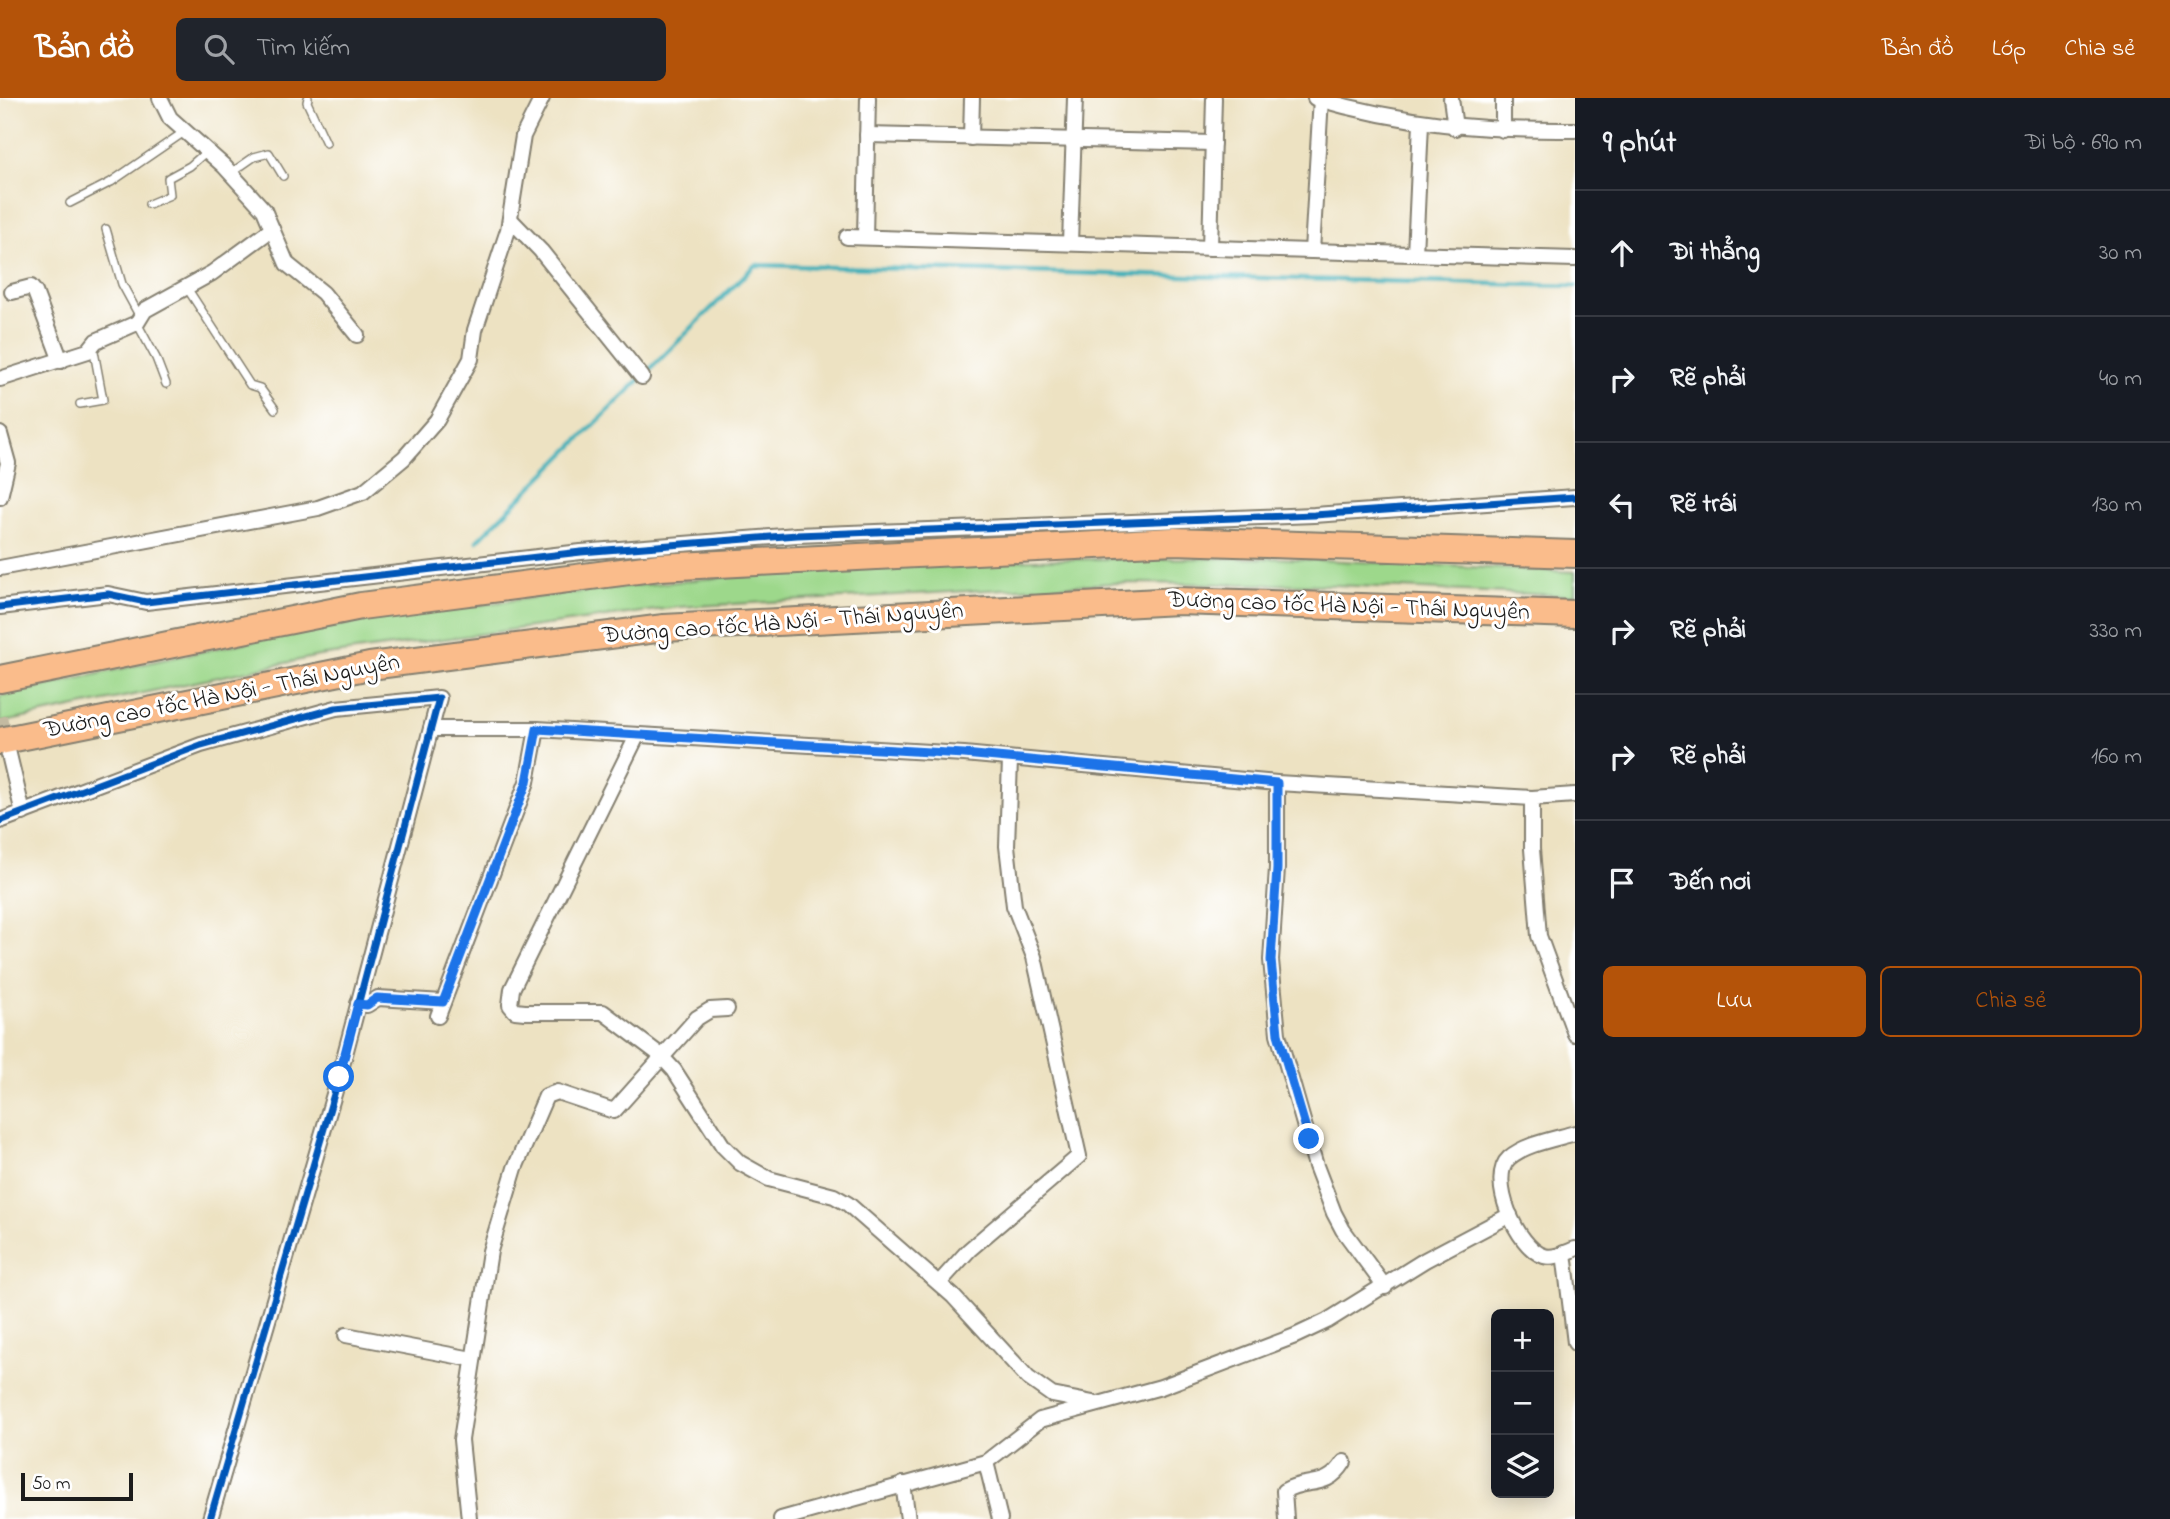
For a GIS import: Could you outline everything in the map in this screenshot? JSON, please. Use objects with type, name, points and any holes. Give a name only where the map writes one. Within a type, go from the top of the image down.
[{"type":"highway","points":[[0,679],[361,606],[660,567],[1174,541],[1575,554]]},
{"type":"highway","name":"Đường cao tốc Hà Nội - Thái Nguyên","points":[[3,742],[370,666],[664,628],[1178,601],[1575,614]]},
{"type":"street","points":[[160,98],[170,118],[231,174],[264,210],[288,264],[323,293],[357,335]]},
{"type":"street","points":[[0,568],[318,508],[341,502],[373,485],[404,458],[437,420],[471,359],[475,330],[510,219],[523,136],[542,98]]},
{"type":"street","points":[[865,237],[868,98]]},
{"type":"street","points":[[971,138],[972,98]]},
{"type":"street","points":[[1070,243],[1075,98]]},
{"type":"street","points":[[1210,248],[1214,98]]},
{"type":"street","points":[[1451,98],[1455,128]]},
{"type":"street","points":[[1503,98],[1503,130]]},
{"type":"street","points":[[1312,251],[1319,99],[1387,117],[1455,128],[1575,130]]},
{"type":"street","points":[[1415,254],[1421,122]]},
{"type":"street","points":[[867,135],[1213,143]]},
{"type":"street","points":[[510,219],[541,251],[642,377]]},
{"type":"street","points":[[0,379],[88,351],[93,345],[138,320],[145,310],[212,273],[272,229]]},
{"type":"street","points":[[847,237],[1575,259]]},
{"type":"street","points":[[12,292],[31,287],[35,292],[61,361]]},
{"type":"street","points":[[0,435],[8,463],[0,497]]},
{"type":"street","points":[[0,607],[108,594],[146,602],[581,552],[797,535],[1314,515],[1575,497]]},
{"type":"street","points":[[0,821],[201,745],[336,708],[439,698],[276,1302],[213,1518]]},
{"type":"street","points":[[431,729],[537,729],[964,754],[1277,783],[1532,798],[1575,795]]},
{"type":"street","points":[[358,1004],[367,1005],[377,998],[441,1009],[527,782],[537,729]]},
{"type":"street","points":[[637,736],[509,998],[515,1011],[603,1012],[662,1057],[688,1091],[723,1146],[740,1163],[769,1179],[834,1196],[848,1204],[939,1283],[984,1327],[1028,1378],[1052,1395],[1093,1403]]},
{"type":"street","points":[[3,742],[23,813]]},
{"type":"street","points":[[939,1283],[969,1250],[1079,1156],[1034,957],[1012,895],[1007,835],[1010,760]]},
{"type":"street","points":[[1277,783],[1277,869],[1271,960],[1278,1034],[1316,1166],[1334,1213],[1385,1287]]},
{"type":"street","points":[[1532,798],[1532,849],[1539,936],[1575,1034]]},
{"type":"street","points":[[469,1519],[461,1440],[490,1251],[515,1168],[546,1097],[557,1092],[611,1112],[705,1012],[727,1009]]},
{"type":"street","points":[[1575,1133],[1536,1144],[1510,1157],[1504,1165],[1502,1183],[1510,1215],[1521,1240],[1532,1250],[1545,1256],[1569,1251],[1575,1343]]},
{"type":"street","points":[[781,1519],[986,1462],[1040,1420],[1093,1403],[1161,1387],[1295,1336],[1510,1215]]},
{"type":"street","points":[[346,1335],[472,1359]]},
{"type":"street","points":[[986,1462],[1000,1519]]},
{"type":"street","points":[[1286,1519],[1284,1491],[1323,1482],[1336,1474],[1344,1462]]},
{"type":"street","points":[[903,1485],[908,1519]]},
{"type":"lane","points":[[309,98],[307,102],[327,143]]},
{"type":"lane","points":[[69,203],[111,182],[185,131]]},
{"type":"lane","points":[[149,204],[170,195],[168,178],[190,166],[207,151]]},
{"type":"lane","points":[[231,174],[262,152],[269,153],[283,176]]},
{"type":"lane","points":[[106,229],[122,284],[166,384]]},
{"type":"lane","points":[[187,287],[250,385],[260,388],[275,409]]},
{"type":"lane","points":[[80,404],[103,400],[93,345]]},
{"type":"green space","points":[[1275,558],[1575,572],[1575,596],[1334,585],[1115,583],[679,607],[319,656],[0,723],[0,696],[299,632],[509,601],[842,568],[950,562]]},
{"type":"waterway","points":[[477,541],[755,265],[1575,286]]},
{"type":"tunnel","points":[[0,717],[6,742]]},
{"type":"cycle path","points":[[0,607],[108,594],[146,602],[581,552],[797,535],[1314,515],[1575,497]]},
{"type":"cycle path","points":[[0,821],[201,745],[336,708],[439,698],[339,1077],[210,1519]]},
{"type":"route","points":[[339,1077],[358,1004],[365,1006],[377,998],[443,1002],[527,782],[537,729],[964,754],[1122,771],[1277,783],[1277,869],[1271,960],[1278,1034],[1309,1139]]}]
